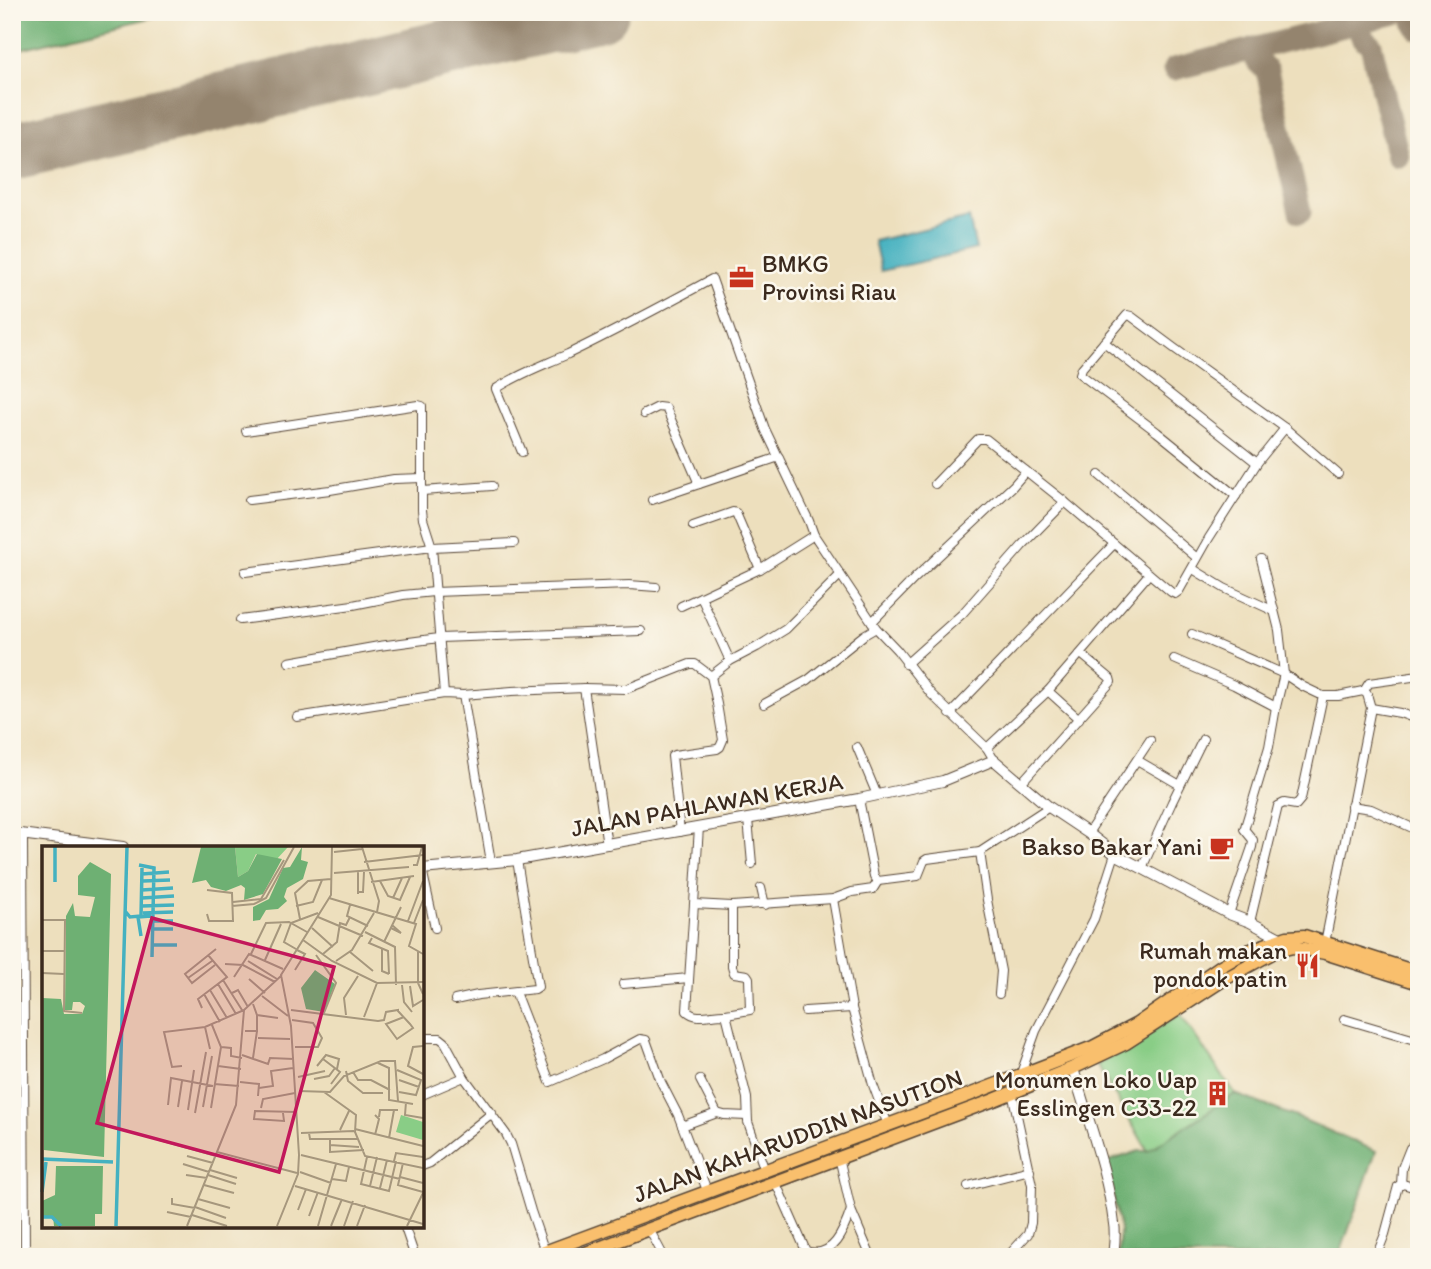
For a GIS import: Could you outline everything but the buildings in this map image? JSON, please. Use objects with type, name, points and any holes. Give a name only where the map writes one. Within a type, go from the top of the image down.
[{"type":"highway","name":"JALAN KAHARUDDIN NASUTION","points":[[531,1257],[888,1125],[1012,1092],[1073,1068],[1125,1043],[1223,980],[1276,951],[1293,936],[1304,936],[1419,973]]},
{"type":"highway","name":"JALAN KAHARUDDIN NASUTION","points":[[575,1257],[839,1157],[971,1101],[1020,1076],[1093,1047],[1137,1024],[1245,952],[1283,943],[1325,953],[1419,983]]},
{"type":"street","points":[[522,452],[495,389],[632,322],[712,279],[765,429],[814,535],[874,625],[931,694],[987,748],[994,760],[1049,807],[1115,854],[1229,914],[1250,922],[1283,943]]},
{"type":"street","points":[[1236,496],[1080,374],[1125,316],[1129,314],[1285,428],[1338,474]]},
{"type":"street","points":[[1104,342],[1257,463]]},
{"type":"street","points":[[246,430],[420,404],[423,409],[423,519],[432,547],[444,694]]},
{"type":"street","points":[[644,414],[658,407],[666,408],[699,484]]},
{"type":"street","points":[[934,484],[978,439],[986,439],[1175,594],[1180,591],[1197,558],[1257,463],[1285,428]]},
{"type":"street","points":[[652,500],[779,457]]},
{"type":"street","points":[[764,704],[808,680],[864,635],[915,578],[1026,471]]},
{"type":"street","points":[[1099,475],[1197,558]]},
{"type":"street","points":[[249,500],[394,479],[422,478]]},
{"type":"street","points":[[422,492],[492,486]]},
{"type":"street","points":[[906,664],[962,614],[1065,502]]},
{"type":"street","points":[[694,526],[736,513],[760,569]]},
{"type":"street","points":[[681,606],[760,569],[814,535]]},
{"type":"street","points":[[245,572],[432,547],[514,543]]},
{"type":"street","points":[[950,714],[1114,544]]},
{"type":"street","points":[[1229,914],[1252,847],[1253,840],[1245,827],[1269,747],[1284,674],[1279,630],[1261,559]]},
{"type":"street","points":[[1193,569],[1224,588],[1275,611]]},
{"type":"street","points":[[711,676],[786,629],[840,575]]},
{"type":"street","points":[[987,748],[1048,691],[1149,575]]},
{"type":"street","points":[[240,620],[434,592],[629,585],[656,587]]},
{"type":"street","points":[[701,597],[730,662]]},
{"type":"street","points":[[289,662],[439,638],[641,631]]},
{"type":"street","points":[[1192,634],[1284,674],[1323,696],[1364,691],[1370,683],[1419,676]]},
{"type":"street","points":[[1021,783],[1111,681],[1081,654]]},
{"type":"street","points":[[1174,659],[1276,707]]},
{"type":"street","points":[[297,717],[444,694],[628,688],[695,664],[711,676],[723,740],[716,749],[672,756],[680,832]]},
{"type":"street","points":[[584,688],[607,845]]},
{"type":"street","points":[[1048,691],[1079,719]]},
{"type":"street","points":[[1325,943],[1371,708],[1364,691]]},
{"type":"street","points":[[463,695],[491,862]]},
{"type":"street","points":[[1250,922],[1278,806],[1284,803],[1296,805],[1301,799],[1323,696]]},
{"type":"street","points":[[1371,708],[1400,713],[1419,720]]},
{"type":"street","points":[[1142,869],[1203,739]]},
{"type":"street","points":[[1088,833],[1150,740]]},
{"type":"street","points":[[857,747],[877,795]]},
{"type":"street","name":"JALAN PAHLAWAN KERJA","points":[[424,869],[517,860],[859,799],[943,781],[994,760]]},
{"type":"street","points":[[1137,760],[1180,785]]},
{"type":"street","points":[[859,799],[874,876],[878,881]]},
{"type":"street","points":[[1351,806],[1370,809],[1419,831]]},
{"type":"street","points":[[878,881],[918,876],[927,859],[980,852],[1049,807]]},
{"type":"street","points":[[748,819],[752,864]]},
{"type":"street","points":[[699,827],[687,1011],[689,1014],[701,1016],[750,1010],[749,978],[747,975],[734,973],[732,966],[732,906]]},
{"type":"street","points":[[25,1257],[18,834],[115,846]]},
{"type":"street","points":[[980,852],[1001,971],[999,994]]},
{"type":"street","points":[[1020,1076],[1036,1031],[1094,919],[1115,854]]},
{"type":"street","points":[[455,1000],[535,989],[538,985],[517,860]]},
{"type":"street","points":[[424,878],[435,928]]},
{"type":"street","points":[[694,904],[765,905],[833,899],[852,892],[873,889],[878,881]]},
{"type":"street","points":[[761,888],[765,905]]},
{"type":"street","points":[[833,899],[852,1008],[873,1085],[888,1125]]},
{"type":"street","points":[[623,984],[689,978]]},
{"type":"street","points":[[515,992],[550,1082],[643,1039],[647,1041],[661,1082],[682,1126],[708,1193]]},
{"type":"street","points":[[805,1011],[852,1008]]},
{"type":"street","points":[[726,1014],[747,1098],[748,1122],[765,1171]]},
{"type":"street","points":[[1344,1019],[1419,1041]]},
{"type":"street","points":[[424,1038],[440,1038],[445,1042],[464,1077],[492,1113],[511,1144],[545,1252]]},
{"type":"street","points":[[1073,1068],[1110,1198],[1115,1227],[1113,1257]]},
{"type":"street","points":[[424,1095],[464,1077]]},
{"type":"street","points":[[700,1080],[717,1113]]},
{"type":"street","points":[[1007,1257],[1024,1240],[1031,1223],[1030,1170],[1012,1092]]},
{"type":"street","points":[[424,1165],[492,1113]]},
{"type":"street","points":[[682,1126],[717,1113],[747,1116]]},
{"type":"street","points":[[1376,1257],[1398,1186],[1401,1185],[1402,1168],[1410,1148],[1419,1151]]},
{"type":"street","points":[[839,1157],[851,1210],[872,1257]]},
{"type":"street","points":[[968,1186],[1030,1170]]},
{"type":"street","points":[[775,1181],[806,1251],[813,1253],[829,1248],[843,1233],[851,1210]]},
{"type":"street","points":[[1401,1185],[1419,1189]]},
{"type":"street","points":[[405,1227],[415,1257]]},
{"type":"street","points":[[649,1229],[664,1257]]},
{"type":"green space","points":[[12,12],[174,12],[12,51]]},
{"type":"green space","points":[[1180,1014],[1235,1094],[1148,1151],[1097,1065]]},
{"type":"green space","points":[[1235,1094],[1376,1151],[1339,1257],[1118,1257],[1120,1229],[1106,1162],[1139,1151],[1148,1151]]},
{"type":"water","points":[[969,218],[976,249],[881,271],[874,241]]},
{"type":"taxiway","points":[[1174,69],[1399,12]]},
{"type":"taxiway","points":[[1411,12],[1419,29]]},
{"type":"taxiway","points":[[1357,23],[1362,37],[1371,45],[1398,156]]},
{"type":"taxiway","points":[[1254,48],[1257,61],[1267,71],[1300,212]]},
{"type":"runway","points":[[12,151],[600,12]]},
{"type":"place","name":"BMKG Provinsi Riau","points":[[742,278]]},
{"type":"place","name":"Bakso Bakar Yani","points":[[1222,847]]},
{"type":"place","name":"Rumah makan pondok patin","points":[[1307,965]]},
{"type":"place","name":"Monumen Loko Uap Esslingen C33-22","points":[[1217,1094]]}]
